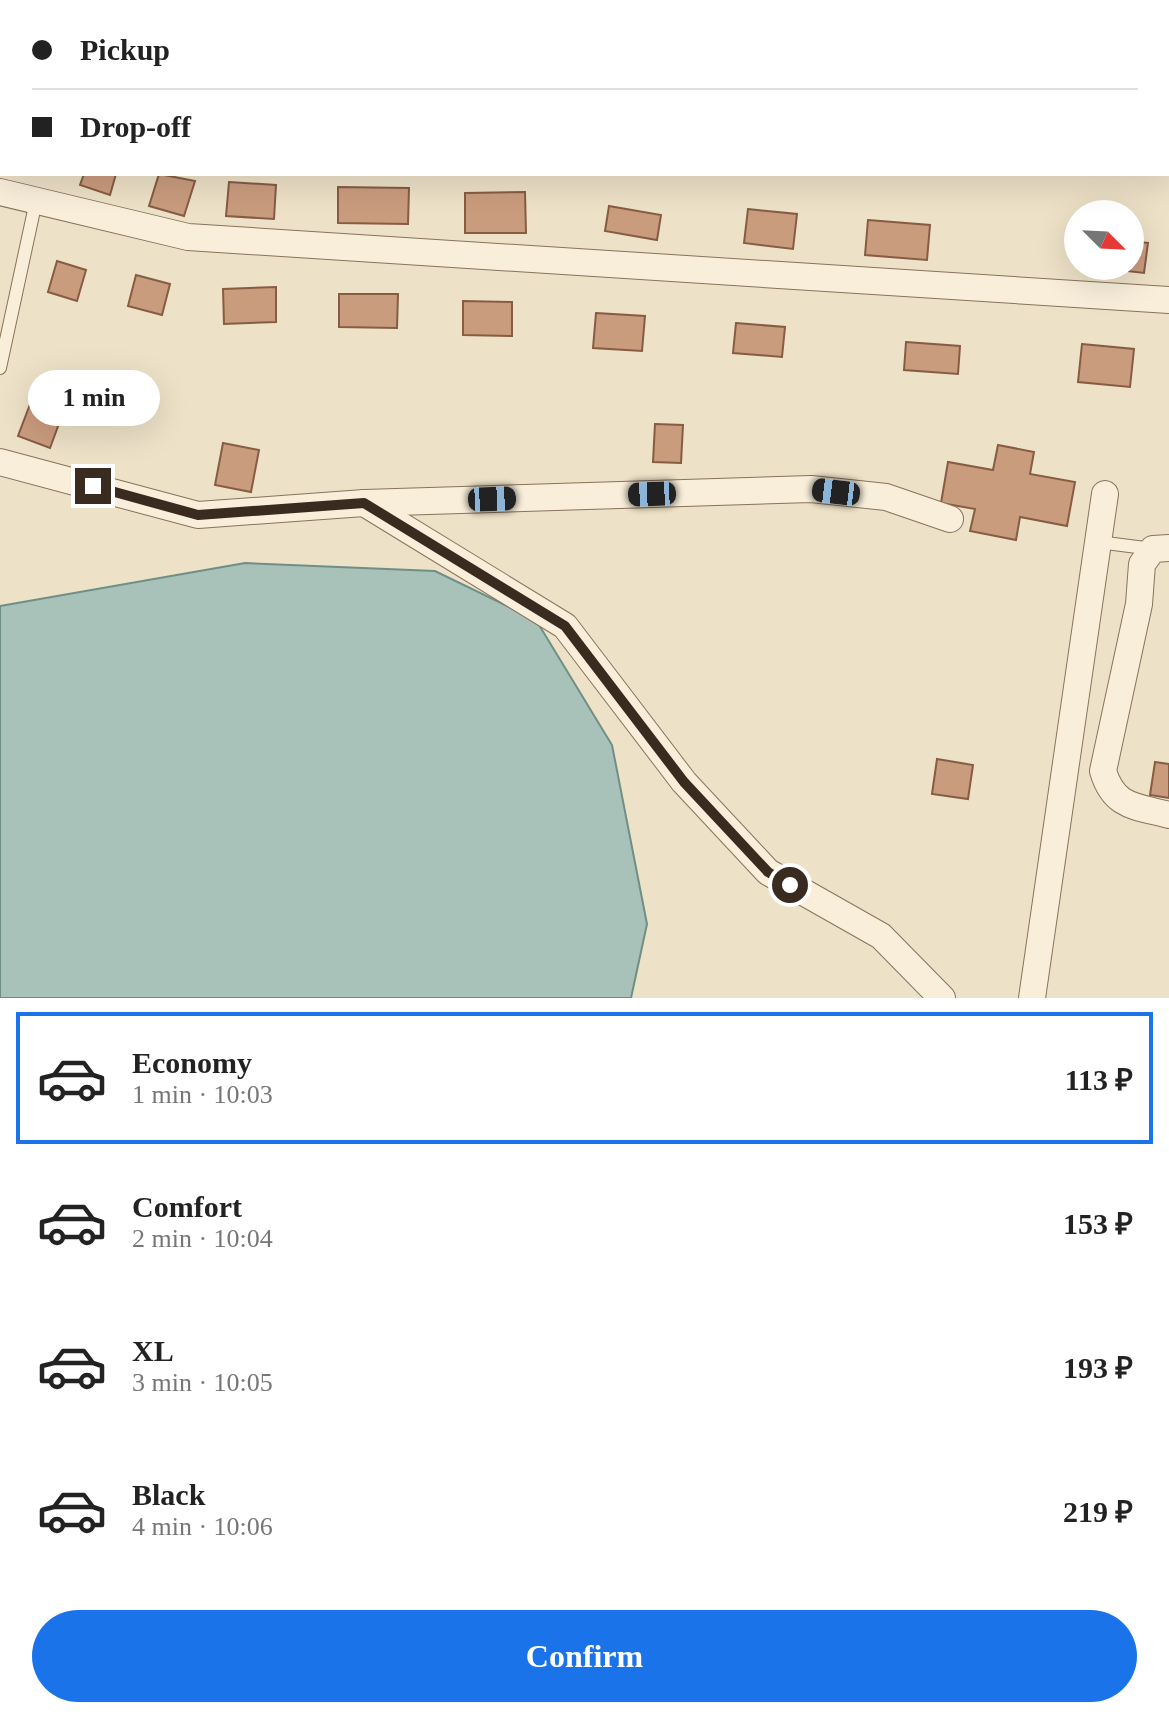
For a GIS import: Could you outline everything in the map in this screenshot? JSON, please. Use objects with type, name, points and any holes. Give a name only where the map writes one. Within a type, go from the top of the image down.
[{"type":"street","points":[[0,192],[188,237],[1169,300]]},
{"type":"street","points":[[0,462],[198,515],[364,503],[811,489],[886,497],[950,519]]},
{"type":"street","points":[[1032,998],[1105,494]]},
{"type":"street","points":[[364,503],[565,626],[684,782],[768,872],[881,936],[942,998]]},
{"type":"street","points":[[1161,548],[1142,564],[1139,604],[1107,739],[1103,771],[1108,789],[1121,801],[1169,815]]},
{"type":"lane","points":[[0,368],[36,201]]},
{"type":"lane","points":[[1098,542],[1161,548]]},
{"type":"water","points":[[245,563],[435,571],[536,620],[612,745],[647,924],[631,998],[0,998],[0,606]]},
{"type":"building","points":[[83,176],[115,176],[110,195],[80,185]]},
{"type":"building","points":[[158,176],[195,181],[184,216],[149,206]]},
{"type":"building","points":[[229,182],[276,185],[274,219],[226,216]]},
{"type":"building","points":[[338,187],[409,188],[408,224],[338,223]]},
{"type":"building","points":[[525,192],[526,233],[465,233],[465,193]]},
{"type":"building","points":[[609,206],[661,215],[657,240],[605,231]]},
{"type":"building","points":[[748,209],[797,214],[793,249],[744,243]]},
{"type":"building","points":[[868,220],[930,225],[927,260],[865,255]]},
{"type":"building","points":[[1144,243],[1148,243],[1144,273]]},
{"type":"building","points":[[57,261],[86,270],[77,301],[48,292]]},
{"type":"building","points":[[136,275],[170,284],[162,315],[128,306]]},
{"type":"building","points":[[276,287],[276,322],[224,324],[223,289]]},
{"type":"building","points":[[339,294],[398,294],[397,328],[339,327]]},
{"type":"building","points":[[463,301],[512,302],[512,336],[463,335]]},
{"type":"building","points":[[596,313],[645,316],[642,351],[593,348]]},
{"type":"building","points":[[736,323],[785,327],[782,357],[733,353]]},
{"type":"building","points":[[906,342],[960,346],[958,374],[904,370]]},
{"type":"building","points":[[1082,344],[1134,349],[1130,387],[1078,382]]},
{"type":"building","points":[[32,399],[64,410],[50,448],[18,436]]},
{"type":"building","points":[[655,424],[683,425],[681,463],[653,462]]},
{"type":"building","points":[[223,443],[259,450],[251,492],[215,485]]},
{"type":"building","points":[[998,445],[1034,452],[1030,474],[1075,482],[1067,526],[1020,517],[1016,540],[970,531],[975,509],[941,503],[948,462],[993,470]]},
{"type":"building","points":[[937,759],[973,765],[968,799],[932,794]]},
{"type":"building","points":[[1155,762],[1169,764],[1169,798],[1150,795]]},
{"type":"route","points":[[93,486],[198,515],[364,503],[565,626],[684,782],[768,872],[790,885]]}]
